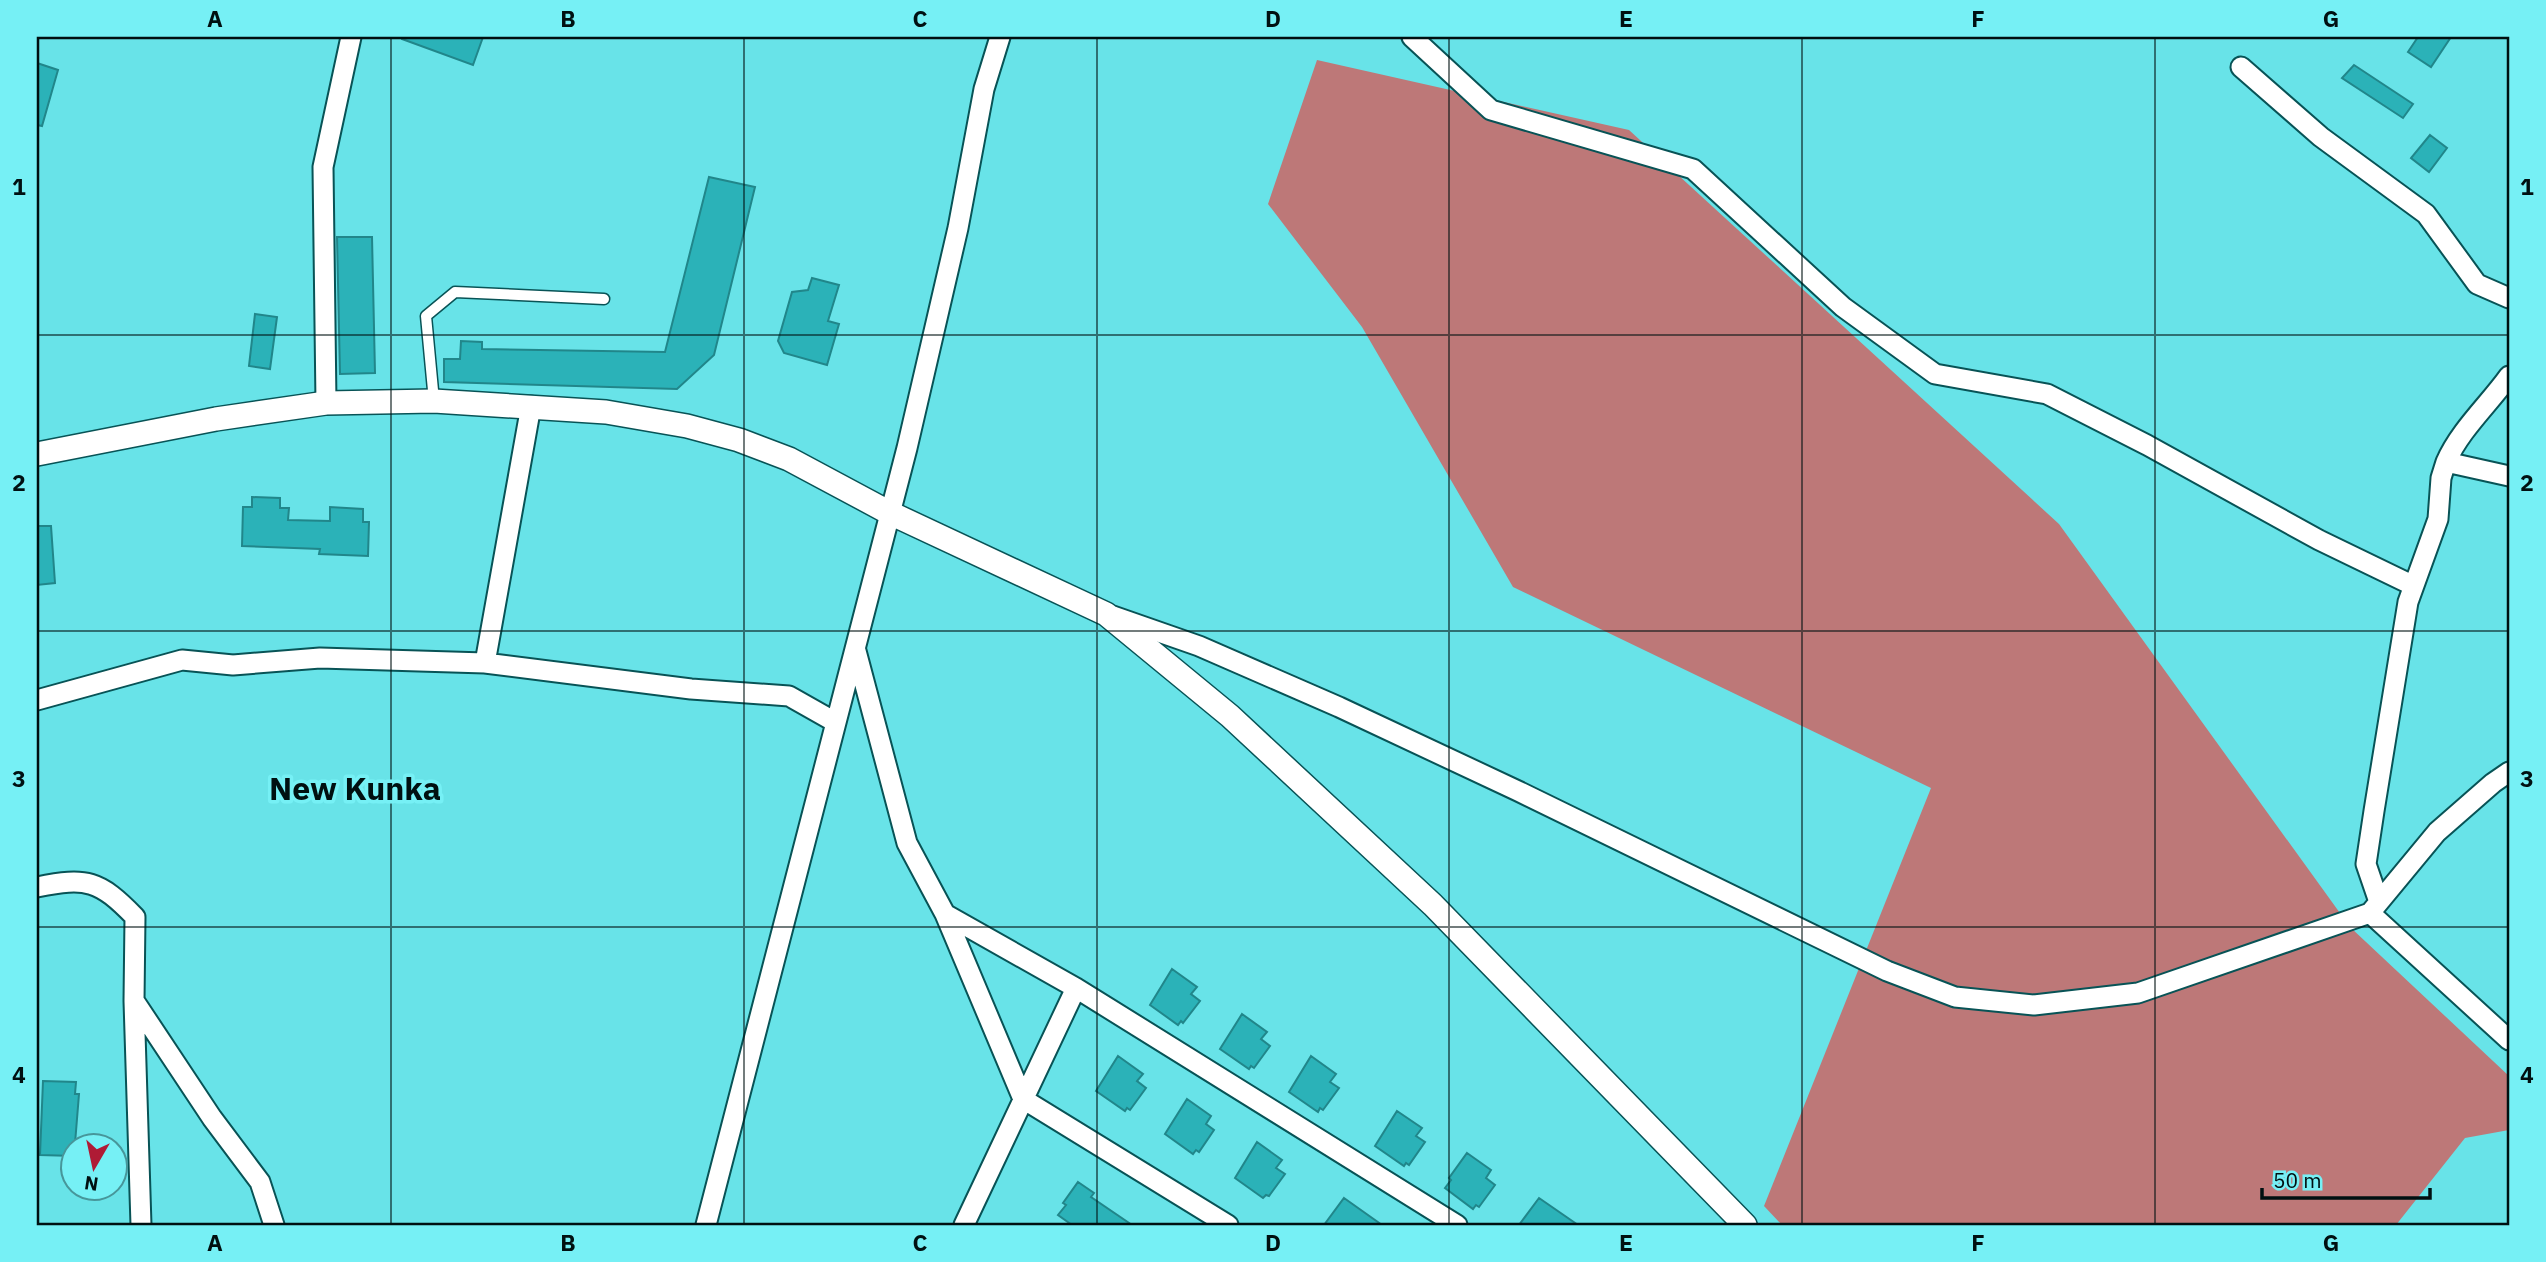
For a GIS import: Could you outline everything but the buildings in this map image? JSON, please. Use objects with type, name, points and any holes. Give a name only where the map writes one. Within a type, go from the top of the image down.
[{"type":"street","points":[[326,403],[323,167],[351,37]]},
{"type":"street","points":[[706,1225],[856,649],[888,512],[908,448],[958,228],[984,89],[1000,37]]},
{"type":"street","points":[[1412,37],[1491,110],[1693,169],[1843,307],[1935,374],[2047,394],[2147,445],[2319,540],[2412,585]]},
{"type":"street","points":[[2241,67],[2321,137],[2426,214],[2477,284],[2509,298]]},
{"type":"street","points":[[2509,376],[2486,409],[2454,445],[2441,478],[2438,519],[2412,585],[2367,864],[2374,908],[2509,1040]]},
{"type":"street","points":[[37,454],[216,419],[326,403],[434,401],[607,412],[687,426],[739,440],[789,459],[888,512],[1106,614],[1199,646],[1339,707],[1887,971],[1955,997],[2034,1005],[2138,993],[2374,908],[2437,832],[2509,772]]},
{"type":"street","points":[[485,663],[531,406]]},
{"type":"street","points":[[2446,462],[2509,476]]},
{"type":"street","points":[[1106,614],[1230,716],[1433,905],[1745,1225]]},
{"type":"street","points":[[856,649],[907,843],[945,914],[1023,1099],[1228,1225]]},
{"type":"street","points":[[37,700],[182,660],[233,665],[320,658],[485,663],[691,689],[789,696],[835,722]]},
{"type":"street","points":[[37,887],[75,880],[110,891],[135,917],[134,1001],[141,1225]]},
{"type":"street","points":[[945,914],[1076,988],[1457,1225]]},
{"type":"street","points":[[964,1225],[1076,988]]},
{"type":"street","points":[[134,1001],[212,1118],[260,1182],[274,1225]]},
{"type":"lane","points":[[434,401],[426,316],[455,292],[604,299]]},
{"type":"shaded area","points":[[1317,60],[1629,130],[2059,524],[2350,927],[2509,1076],[2509,1130],[2465,1138],[2396,1225],[1782,1225],[1764,1206],[1931,788],[1513,587],[1362,327],[1268,204]]},
{"type":"district","name":"New Kunka","points":[[355,789]]}]
